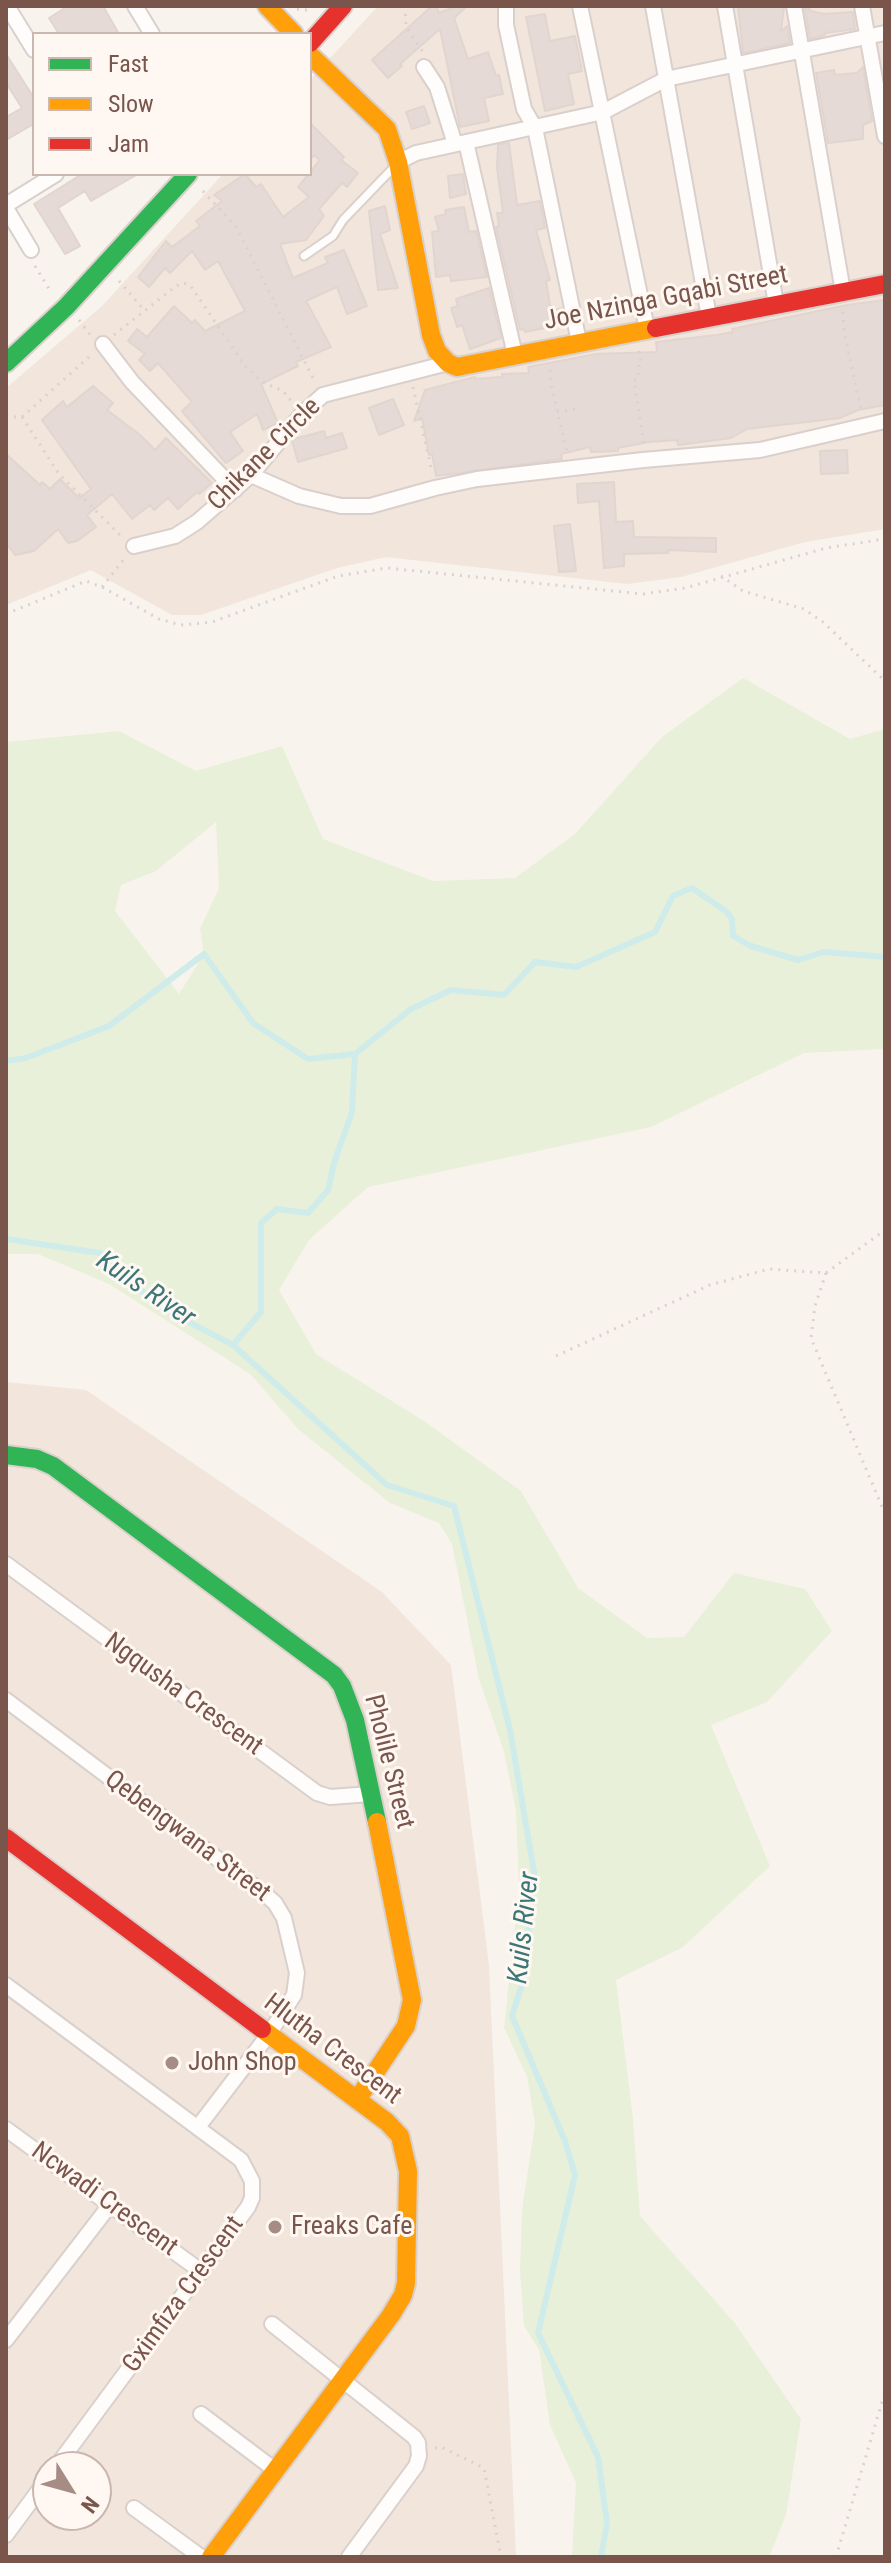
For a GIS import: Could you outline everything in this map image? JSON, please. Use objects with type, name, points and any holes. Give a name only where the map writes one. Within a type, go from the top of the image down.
[{"type":"street","points":[[7,6],[32,47]]},
{"type":"street","points":[[135,6],[151,32]]},
{"type":"street","points":[[267,6],[292,32]]},
{"type":"street","points":[[312,41],[343,6]]},
{"type":"street","points":[[506,6],[506,25],[524,109],[535,128],[579,342]]},
{"type":"street","points":[[580,6],[603,112],[641,330]]},
{"type":"street","points":[[653,6],[709,317]]},
{"type":"street","points":[[725,6],[776,304]]},
{"type":"street","points":[[794,6],[843,292]]},
{"type":"street","points":[[862,6],[885,136]]},
{"type":"street","points":[[398,162],[416,153],[603,112],[666,79],[885,33]]},
{"type":"street","points":[[312,57],[387,129],[398,162],[431,335],[437,351],[453,365]]},
{"type":"street","points":[[424,67],[437,87],[460,143],[515,355]]},
{"type":"street","points":[[31,250],[6,207],[53,176]]},
{"type":"street","points":[[6,363],[66,307],[186,176]]},
{"type":"street","name":"Joe Nzinga Gqabi Street","points":[[453,365],[885,284]]},
{"type":"street","points":[[103,344],[132,382],[235,490]]},
{"type":"street","name":"Chikane Circle","points":[[134,546],[175,536],[235,490],[302,414],[323,395],[408,372],[453,365]]},
{"type":"street","points":[[251,475],[299,496],[341,506],[370,506],[477,479],[760,450],[885,421]]},
{"type":"street","name":"Pholile Street","points":[[6,1455],[37,1459],[53,1466],[334,1675],[348,1698],[371,1794],[411,1990],[412,2010],[406,2026],[357,2100]]},
{"type":"street","name":"Ngqusha Crescent","points":[[6,1564],[317,1793],[330,1797],[371,1794]]},
{"type":"street","name":"Qebengwana Street","points":[[6,1700],[275,1903],[284,1918],[298,1981],[290,2003],[198,2127]]},
{"type":"street","name":"Hlutha Crescent","points":[[6,1838],[357,2100],[394,2129],[405,2149],[408,2171],[406,2283],[397,2306],[211,2557]]},
{"type":"street","name":"Gximfiza Crescent","points":[[6,1985],[241,2160],[249,2171],[253,2188],[248,2207],[68,2451]]},
{"type":"street","name":"Ncwadi Crescent","points":[[6,2129],[202,2272]]},
{"type":"street","points":[[6,2340],[110,2205]]},
{"type":"street","points":[[272,2324],[414,2437],[419,2449],[416,2466],[356,2555]]},
{"type":"street","points":[[201,2414],[275,2470]]},
{"type":"street","points":[[6,2535],[32,2500]]},
{"type":"street","points":[[134,2508],[201,2557]]},
{"type":"lane","points":[[304,256],[333,236],[343,220],[398,162]]},
{"type":"path","points":[[405,6],[406,27],[424,52],[424,67]]},
{"type":"path","points":[[203,191],[236,227],[323,395]]},
{"type":"path","points":[[31,250],[36,270],[51,292]]},
{"type":"path","points":[[116,278],[145,311]]},
{"type":"path","points":[[6,417],[22,417],[103,344],[183,283],[190,285],[245,366],[262,382],[283,391],[302,414]]},
{"type":"path","points":[[843,292],[844,331],[865,424]]},
{"type":"path","points":[[76,317],[96,342],[103,344]]},
{"type":"path","points":[[641,330],[641,363],[638,379],[634,380],[644,444],[643,460]]},
{"type":"path","points":[[545,349],[564,445],[572,467]]},
{"type":"path","points":[[408,372],[435,488]]},
{"type":"path","points":[[557,412],[577,409]]},
{"type":"path","points":[[22,417],[59,474],[110,528]]},
{"type":"path","points":[[6,614],[86,581],[159,619],[181,625],[212,622],[338,576],[387,568],[643,594],[685,588],[826,548],[885,539]]},
{"type":"path","points":[[102,587],[134,546]]},
{"type":"path","points":[[721,576],[743,591],[804,609],[823,622],[885,681]]},
{"type":"path","points":[[885,1230],[826,1273],[815,1306],[811,1338],[885,1514]]},
{"type":"path","points":[[556,1356],[710,1285],[769,1269],[826,1273]]},
{"type":"path","points":[[836,2557],[885,2392]]},
{"type":"path","points":[[419,2449],[441,2447],[484,2468],[501,2557]]},
{"type":"shaded area","points":[[378,6],[885,6],[885,529],[805,542],[681,577],[627,584],[386,557],[337,568],[201,615],[172,615],[91,570],[6,605],[6,388],[102,306],[221,176],[312,176],[312,78]]},
{"type":"shaded area","points":[[6,1382],[86,1390],[382,1592],[451,1665],[489,1966],[516,2557],[6,2557]]},
{"type":"green space","points":[[743,678],[850,739],[885,729],[885,1049],[804,1053],[651,1127],[368,1187],[309,1240],[279,1290],[316,1354],[424,1421],[521,1491],[578,1588],[647,1638],[684,1637],[734,1573],[805,1589],[832,1631],[767,1702],[711,1725],[770,1866],[683,1947],[616,1980],[633,2119],[640,2216],[734,2322],[801,2419],[786,2515],[769,2557],[572,2557],[576,2483],[550,2425],[539,2350],[524,2326],[520,2270],[522,2210],[535,2124],[527,2076],[504,2028],[519,1888],[516,1810],[504,1752],[479,1679],[452,1544],[439,1523],[390,1503],[298,1429],[250,1374],[109,1284],[38,1254],[6,1254],[6,742],[119,731],[196,771],[282,746],[323,839],[433,881],[515,878],[575,834],[662,737]],"holes":[[[216,822],[219,888],[200,929],[204,954],[179,994],[115,911],[121,885],[156,871]]]},
{"type":"building","points":[[68,6],[103,6],[118,32],[58,32],[49,18]]},
{"type":"building","points":[[432,6],[436,6],[439,13],[457,6],[467,6],[454,18],[468,59],[488,52],[496,76],[499,75],[503,94],[484,98],[489,121],[460,127],[440,29],[388,78],[372,60]]},
{"type":"building","points":[[738,6],[784,6],[781,32],[787,26],[790,43],[743,53]]},
{"type":"building","points":[[807,7],[824,14],[853,12],[855,29],[825,33],[810,39]]},
{"type":"building","points":[[545,14],[550,41],[575,36],[582,71],[568,74],[574,104],[545,111],[526,17]]},
{"type":"building","points":[[6,54],[32,95],[32,125],[6,140],[6,117],[22,108],[6,83]]},
{"type":"building","points":[[863,67],[872,121],[863,125],[863,139],[828,143],[816,73],[834,70],[835,75],[857,73]]},
{"type":"building","points":[[424,106],[430,123],[412,129],[406,112]]},
{"type":"building","points":[[312,125],[344,157],[341,160],[358,173],[347,187],[342,183],[319,209],[324,216],[306,240],[280,244],[293,278],[328,263],[325,257],[344,250],[367,306],[347,314],[337,287],[306,301],[331,347],[296,362],[298,366],[261,384],[278,423],[263,430],[257,414],[230,432],[243,451],[226,463],[182,411],[192,402],[158,363],[150,371],[139,360],[145,354],[128,341],[137,329],[147,337],[174,306],[205,331],[245,311],[218,261],[205,270],[192,251],[170,273],[165,268],[149,287],[138,277],[166,241],[172,247],[200,226],[196,221],[222,201],[214,195],[242,176],[247,176],[256,187],[261,184],[283,217],[309,197],[298,187],[307,176],[312,176],[312,170],[320,160],[314,155],[312,158]]},
{"type":"building","points":[[509,143],[517,205],[540,201],[545,228],[536,230],[550,280],[546,281],[551,311],[562,308],[565,322],[525,332],[524,329],[520,330],[496,227],[499,226],[497,213],[503,213],[497,167],[498,145]]},
{"type":"building","points":[[463,174],[466,194],[450,198],[448,176]]},
{"type":"building","points":[[79,176],[135,176],[91,201],[85,191],[58,208],[80,246],[65,254],[34,204]]},
{"type":"building","points":[[385,206],[390,230],[380,234],[398,288],[378,290],[369,211]]},
{"type":"building","points":[[464,207],[469,232],[476,231],[487,277],[451,281],[450,275],[436,277],[432,232],[439,231],[435,217],[446,214],[445,210]]},
{"type":"building","points":[[489,288],[501,338],[470,349],[462,325],[457,327],[451,308],[458,306],[456,299]]},
{"type":"building","points":[[885,300],[885,405],[858,410],[840,418],[747,429],[731,438],[678,445],[677,440],[649,442],[618,448],[618,451],[591,452],[590,447],[561,454],[562,459],[436,476],[422,418],[414,421],[425,390],[475,377],[529,373],[528,367],[596,354],[657,352],[656,342],[717,335],[733,332],[732,329],[847,305]]},
{"type":"building","points":[[93,386],[113,403],[107,410],[155,450],[166,438],[212,483],[178,509],[168,498],[154,510],[150,505],[132,519],[112,494],[87,515],[96,527],[77,541],[68,543],[58,529],[34,551],[15,555],[6,543],[6,454],[40,485],[42,482],[50,489],[60,479],[79,498],[91,489],[42,420],[63,401],[67,407]]},
{"type":"building","points":[[393,399],[404,425],[379,435],[369,408]]},
{"type":"building","points":[[324,431],[326,438],[342,433],[347,448],[298,462],[292,441]]},
{"type":"building","points":[[847,450],[848,473],[821,474],[820,451]]},
{"type":"building","points":[[614,482],[616,522],[633,521],[634,537],[716,538],[716,552],[668,550],[668,553],[624,554],[624,566],[604,568],[599,501],[578,503],[577,484]]},
{"type":"building","points":[[570,524],[576,571],[559,572],[554,526]]},
{"type":"waterway","name":"Kuils River","points":[[6,1061],[26,1058],[109,1026],[204,954],[253,1023],[308,1059],[355,1054],[411,1009],[451,990],[504,995],[535,962],[576,967],[655,932],[673,896],[692,888],[727,912],[732,919],[733,936],[751,946],[798,960],[824,952],[885,957]]},
{"type":"waterway","name":"Kuils River","points":[[233,1345],[261,1312],[261,1223],[277,1209],[308,1213],[328,1190],[352,1112],[355,1054]]},
{"type":"waterway","name":"Kuils River","points":[[6,1239],[100,1253],[160,1307],[233,1345],[387,1485],[454,1506],[510,1730],[534,1872],[524,1978],[512,2016],[565,2141],[575,2175],[538,2333],[598,2457],[607,2523],[601,2557]]},
{"type":"traffic: fast","points":[[6,363],[66,307],[186,176]]},
{"type":"traffic: fast","points":[[6,1455],[37,1459],[53,1466],[334,1675],[342,1686],[355,1720],[377,1822]]},
{"type":"traffic: slow","points":[[267,6],[292,32]]},
{"type":"traffic: slow","points":[[312,57],[387,129],[398,162],[431,335],[437,351],[448,363],[457,367],[656,328]]},
{"type":"traffic: slow","points":[[357,2100],[406,2026],[412,2000],[377,1822]]},
{"type":"traffic: slow","points":[[211,2557],[391,2315],[406,2283],[408,2171],[400,2136],[387,2122],[262,2029]]},
{"type":"traffic: jam","points":[[312,41],[343,6]]},
{"type":"traffic: jam","points":[[656,328],[885,284]]},
{"type":"traffic: jam","points":[[6,1838],[262,2029]]},
{"type":"place","name":"John Shop","points":[[172,2063]]},
{"type":"place","name":"Freaks Cafe","points":[[275,2227]]}]
